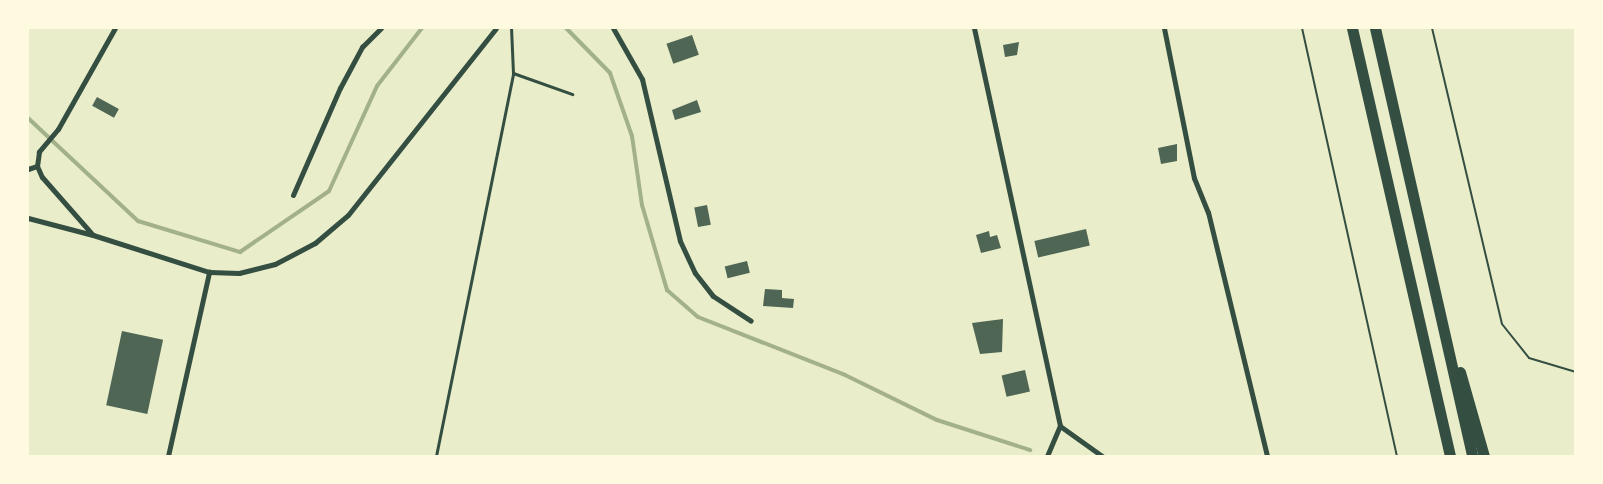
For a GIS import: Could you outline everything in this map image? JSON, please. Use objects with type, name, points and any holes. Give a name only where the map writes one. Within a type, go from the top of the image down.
[{"type":"highway","points":[[1352,28],[1448,456]]},
{"type":"highway","points":[[1375,28],[1443,316],[1472,456]]},
{"type":"highway","points":[[1443,316],[1484,456]]},
{"type":"street","points":[[93,235],[37,166],[39,152],[58,129],[115,28]]},
{"type":"street","points":[[293,195],[340,88],[362,47],[381,28]]},
{"type":"street","points":[[28,213],[29,218],[93,235],[209,272],[239,273],[275,264],[315,243],[341,221],[496,28]]},
{"type":"street","points":[[613,28],[642,78],[680,241],[695,273],[713,296],[751,321]]},
{"type":"street","points":[[974,28],[1060,426],[1047,456]]},
{"type":"street","points":[[1164,28],[1194,178],[1208,212],[1267,456]]},
{"type":"street","points":[[28,169],[37,166]]},
{"type":"street","points":[[168,456],[209,272]]},
{"type":"street","points":[[1060,426],[1102,456]]},
{"type":"lane","points":[[436,456],[513,74],[512,28]]},
{"type":"lane","points":[[513,74],[572,94]]},
{"type":"path","points":[[1302,28],[1397,456]]},
{"type":"path","points":[[1432,28],[1502,324],[1529,358],[1576,372]]},
{"type":"building","points":[[692,35],[699,55],[673,64],[666,44]]},
{"type":"building","points":[[1019,42],[1017,55],[1005,57],[1003,45]]},
{"type":"building","points":[[97,97],[119,109],[114,118],[92,106]]},
{"type":"building","points":[[697,100],[701,112],[675,120],[672,110]]},
{"type":"building","points":[[1177,144],[1177,161],[1161,164],[1158,148]]},
{"type":"building","points":[[707,205],[711,225],[698,227],[694,207]]},
{"type":"building","points":[[1086,229],[1090,246],[1038,257],[1034,241]]},
{"type":"building","points":[[989,231],[990,237],[997,235],[1001,248],[981,253],[976,235]]},
{"type":"building","points":[[747,261],[750,273],[728,278],[725,267]]},
{"type":"building","points":[[765,289],[782,290],[782,298],[794,299],[793,308],[763,306]]},
{"type":"building","points":[[1003,319],[1002,352],[980,354],[972,323]]},
{"type":"building","points":[[122,331],[163,340],[147,414],[106,405]]},
{"type":"building","points":[[1025,370],[1030,391],[1007,397],[1002,375]]},
{"type":"waterway","points":[[28,118],[138,221],[240,252],[329,191],[377,86],[422,28]]},
{"type":"waterway","points":[[566,28],[610,73],[632,136],[642,205],[667,290],[698,317],[845,375],[937,420],[1030,450]]}]
